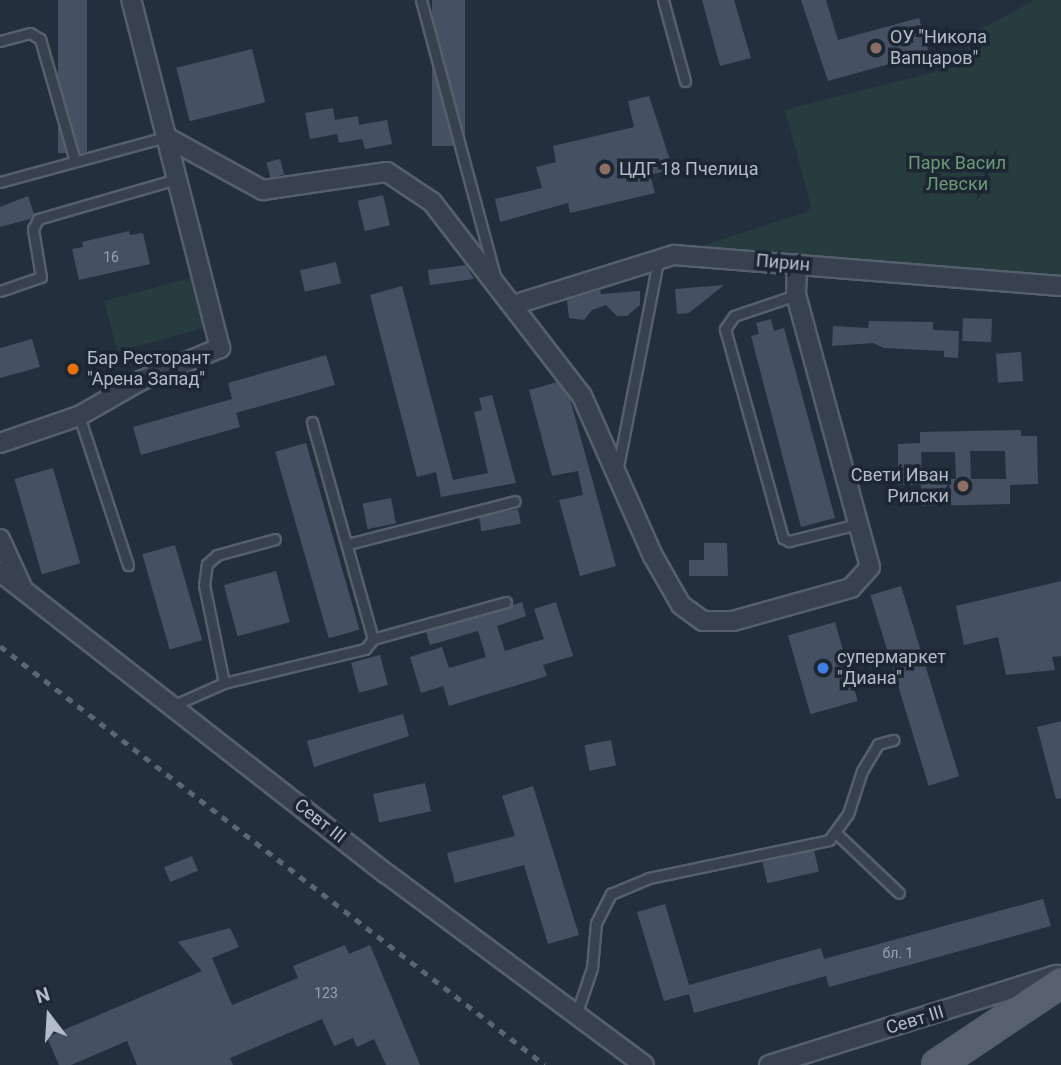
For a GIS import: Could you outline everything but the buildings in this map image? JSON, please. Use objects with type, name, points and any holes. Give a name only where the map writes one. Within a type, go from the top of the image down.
[{"type":"main road","points":[[937,1065],[1061,982]]},
{"type":"street","points":[[0,443],[79,416],[140,381],[220,348],[131,0]]},
{"type":"street","points":[[166,137],[262,190],[387,172],[432,202],[582,396],[615,479],[681,605],[703,621],[733,621],[851,588],[870,567],[796,295],[796,264]]},
{"type":"street","name":"Пирин","points":[[513,305],[674,255],[1061,286]]},
{"type":"street","points":[[0,539],[24,590]]},
{"type":"street","name":"Севт III","points":[[0,572],[644,1065]]},
{"type":"street","name":"Севт III","points":[[769,1065],[1061,974]]},
{"type":"lane","points":[[421,0],[499,287]]},
{"type":"lane","points":[[663,0],[685,80]]},
{"type":"lane","points":[[0,41],[30,33],[40,39],[75,162]]},
{"type":"lane","points":[[0,182],[166,137]]},
{"type":"lane","points":[[0,291],[41,277],[33,229],[38,219],[177,179]]},
{"type":"lane","points":[[615,479],[658,260]]},
{"type":"lane","points":[[796,295],[728,320],[725,329],[783,538],[789,541],[858,524]]},
{"type":"lane","points":[[79,416],[128,565]]},
{"type":"lane","points":[[312,422],[373,639]]},
{"type":"lane","points":[[348,544],[515,501]]},
{"type":"lane","points":[[224,683],[204,585],[207,564],[217,555],[275,539]]},
{"type":"lane","points":[[172,706],[224,683],[365,649],[373,639],[506,602]]},
{"type":"lane","points":[[576,1015],[592,968],[596,923],[611,894],[649,878],[829,840],[848,814],[862,771],[878,744],[893,740]]},
{"type":"lane","points":[[835,832],[899,893]]},
{"type":"green space","name":"Парк Васил Левски","points":[[1035,0],[1061,0],[1061,286],[674,255],[812,210],[785,110],[970,63],[966,37]]},
{"type":"green space","points":[[194,277],[207,327],[118,351],[104,301]]},
{"type":"railway","points":[[0,646],[545,1065]]},
{"type":"place","name":"ОУ \"Никола Вапцаров\"","points":[[876,48]]},
{"type":"place","name":"ЦДГ 18 Пчелица","points":[[605,169]]},
{"type":"place","name":"Бар Ресторант \"Арена Запад\"","points":[[73,369]]},
{"type":"place","name":"Свети Иван Рилски","points":[[963,486]]},
{"type":"place","name":"супермаркет \"Диана\"","points":[[823,668]]}]
